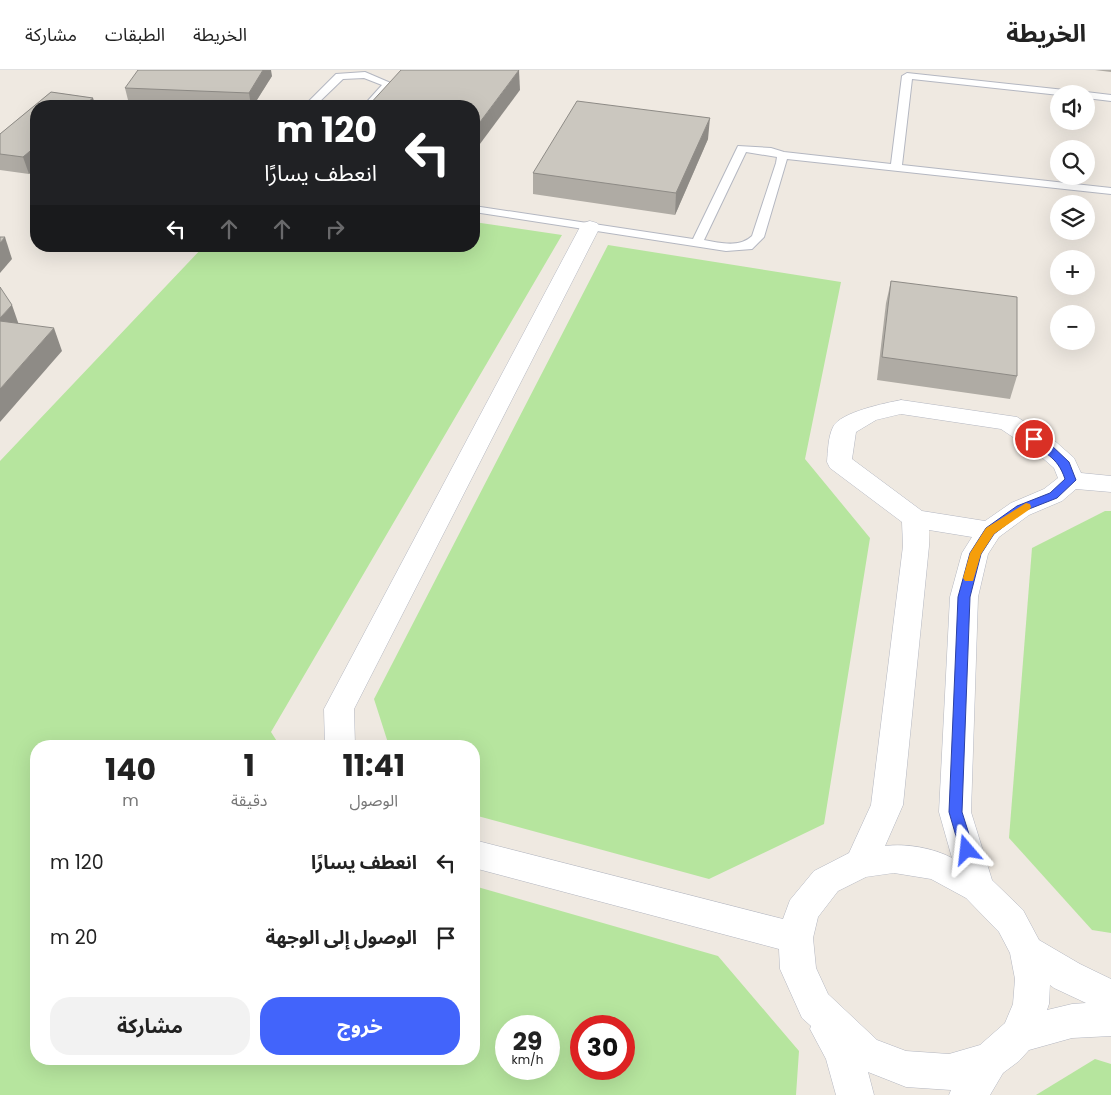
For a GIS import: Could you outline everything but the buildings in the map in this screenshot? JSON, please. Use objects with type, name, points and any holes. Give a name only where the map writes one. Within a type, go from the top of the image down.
[{"type":"street","points":[[340,740],[338,709],[590,227]]},
{"type":"street","points":[[983,542],[915,519],[839,462],[844,428],[868,415],[901,407],[1008,422],[1047,448],[1065,464],[1071,480]]},
{"type":"street","points":[[978,888],[955,812],[964,597],[983,542],[1020,509],[1053,496],[1071,480],[1111,484]]},
{"type":"street","points":[[861,862],[887,805],[916,546],[915,519]]},
{"type":"street","points":[[480,856],[796,938]]},
{"type":"street","points":[[814,1006],[864,1053],[906,1069],[949,1072],[990,1060],[1006,1048],[1018,1035],[1031,1004],[1032,979],[1027,951],[1011,921],[978,888],[937,866],[894,859],[861,862],[826,881],[802,911],[796,938],[798,969],[814,1006],[843,1052],[855,1095]]},
{"type":"street","points":[[1027,951],[1067,976],[1111,997]]},
{"type":"street","points":[[1018,1035],[1072,1021],[1111,1019]]},
{"type":"street","points":[[968,1095],[990,1060]]},
{"type":"lane","points":[[315,100],[340,76],[365,75],[388,84],[373,100]]},
{"type":"lane","points":[[896,167],[906,76],[1050,91]]},
{"type":"lane","points":[[1095,96],[1111,98]]},
{"type":"lane","points":[[697,243],[742,148],[772,151],[782,155],[1111,191]]},
{"type":"lane","points":[[480,210],[726,247],[748,246],[758,237],[782,163],[782,155]]},
{"type":"green space","points":[[480,223],[562,235],[271,732],[276,740],[30,740],[30,1065],[480,1065],[480,888],[718,956],[799,1051],[796,1095],[0,1095],[0,461],[198,252],[480,252]]},
{"type":"green space","points":[[608,245],[841,282],[805,459],[870,538],[824,824],[709,879],[480,817],[480,740],[387,740],[374,699]]},
{"type":"green space","points":[[1105,511],[1111,511],[1111,933],[1092,930],[1009,838],[1032,548]]},
{"type":"green space","points":[[1095,1059],[1111,1064],[1111,1095],[1036,1095]]},
{"type":"slow traffic","points":[[969,578],[975,553],[990,531],[1020,509],[1026,507]]},
{"type":"route","points":[[967,850],[955,812],[964,597],[975,553],[990,531],[1020,509],[1053,496],[1071,480],[1065,464],[1034,439]]}]
